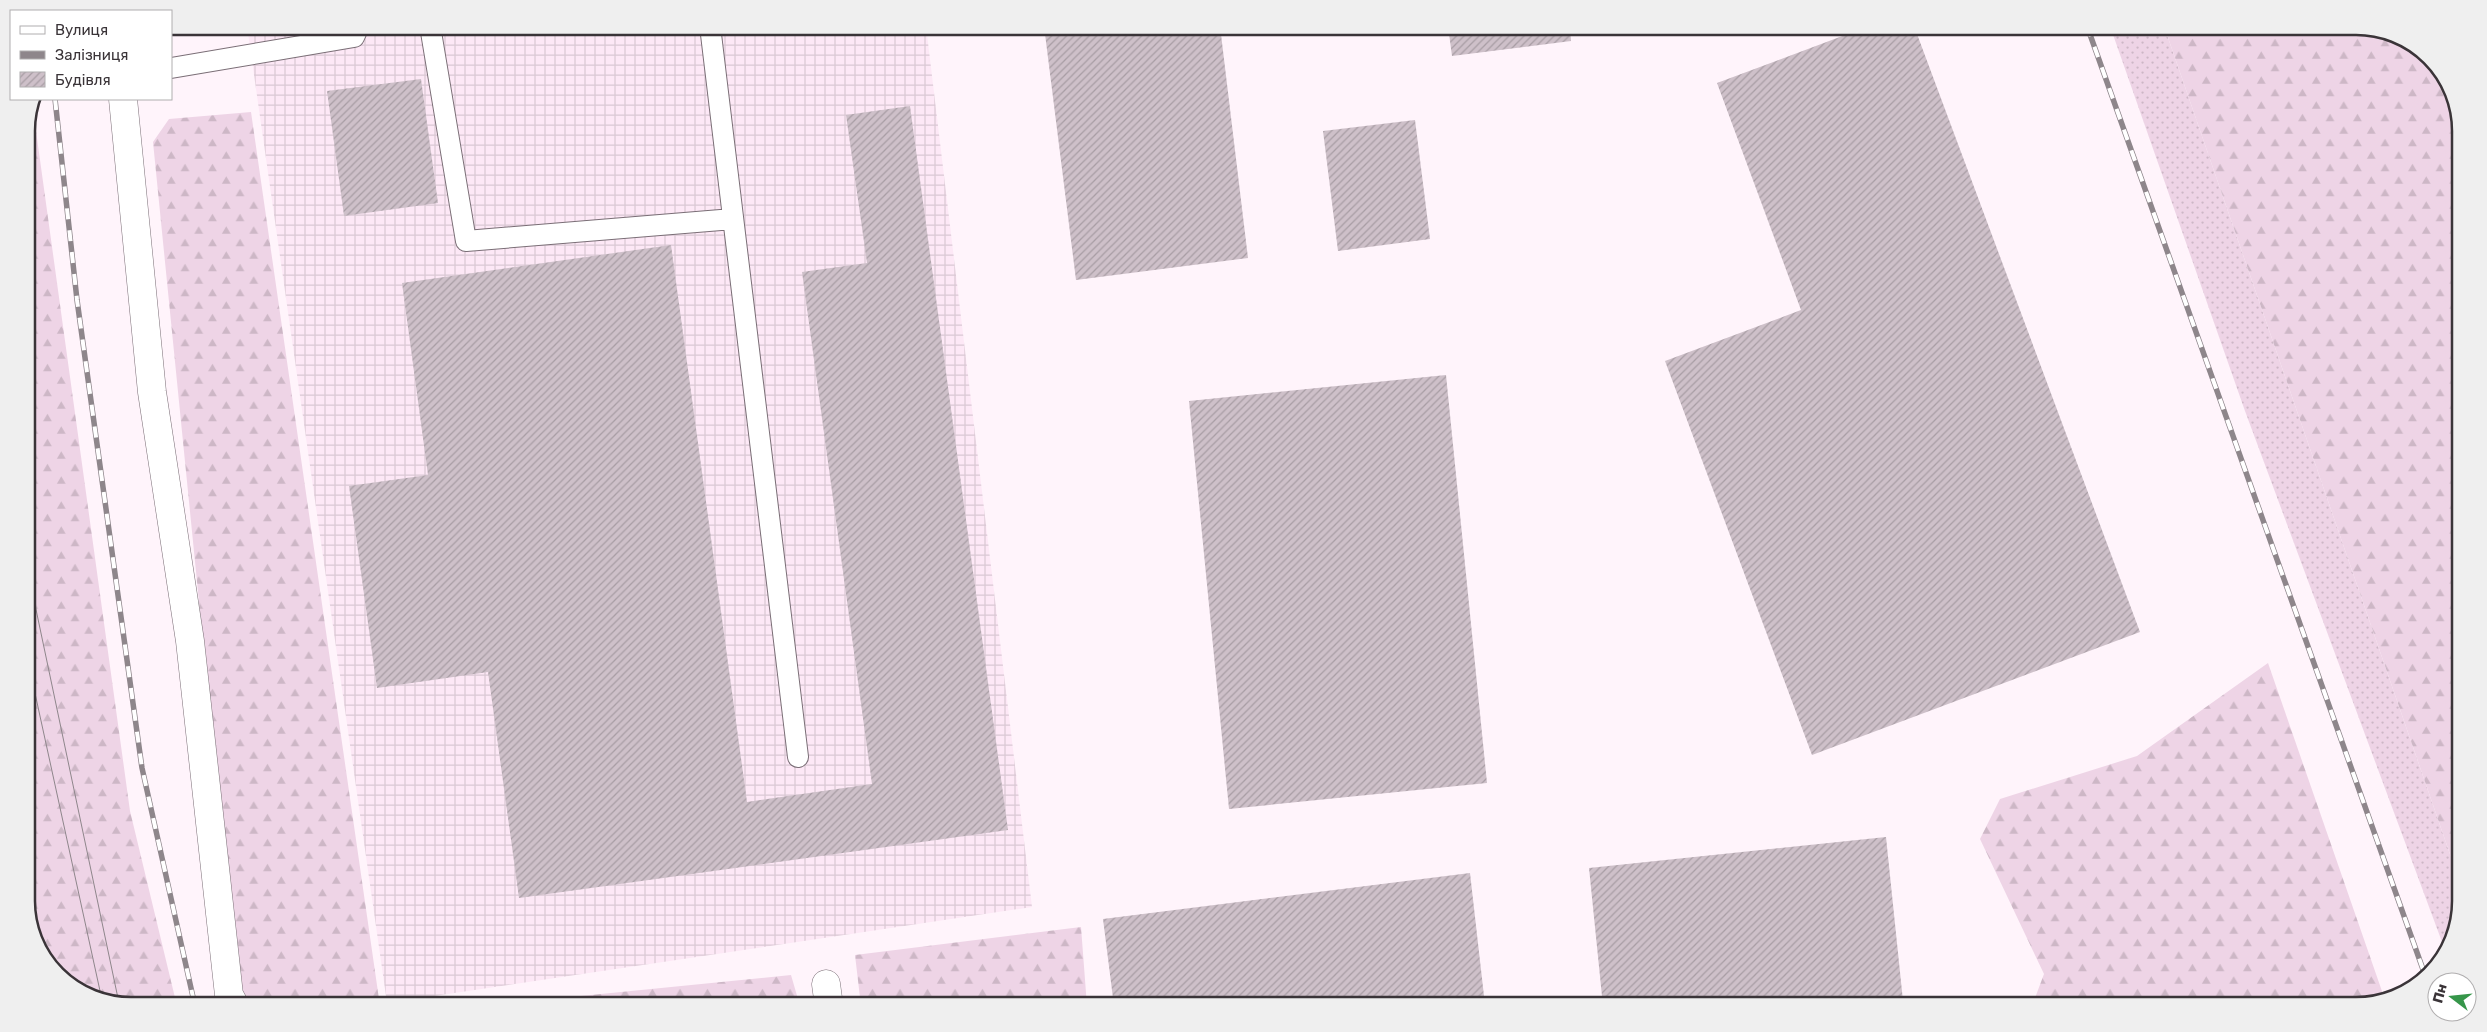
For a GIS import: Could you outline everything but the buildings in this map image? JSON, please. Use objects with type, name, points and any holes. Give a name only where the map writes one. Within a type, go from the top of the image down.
[{"type":"street","points":[[123,100],[152,392],[190,641],[230,997]]},
{"type":"lane","points":[[172,68],[354,37],[355,35]]},
{"type":"lane","points":[[432,35],[466,241],[733,219]]},
{"type":"lane","points":[[711,35],[798,757]]},
{"type":"shaded area","points":[[248,35],[927,35],[1032,907],[427,997],[386,997]]},
{"type":"green space","points":[[2113,35],[2167,35],[2452,860],[2451,913],[2447,932],[2442,943],[2245,411]]},
{"type":"green space","points":[[2167,35],[2356,35],[2381,38],[2404,48],[2424,63],[2436,78],[2447,100],[2452,125],[2452,860]]},
{"type":"green space","points":[[251,112],[379,997],[241,997],[237,981],[153,142],[169,119]]},
{"type":"green space","points":[[35,124],[130,811],[175,997],[125,997],[106,994],[83,984],[68,973],[51,954],[40,932],[37,920],[35,907]]},
{"type":"green space","points":[[2268,663],[2383,993],[2356,997],[2035,997],[2044,974],[1980,839],[2000,799],[2137,756]]},
{"type":"green space","points":[[1081,927],[1086,997],[860,997],[855,955]]},
{"type":"green space","points":[[791,975],[797,997],[571,997]]},
{"type":"tram line","points":[[35,605],[117,996]]},
{"type":"tram line","points":[[35,693],[100,992]]},
{"type":"railway","points":[[2090,35],[2423,969]]},
{"type":"railway","points":[[55,100],[77,300],[142,768],[193,997]]}]
